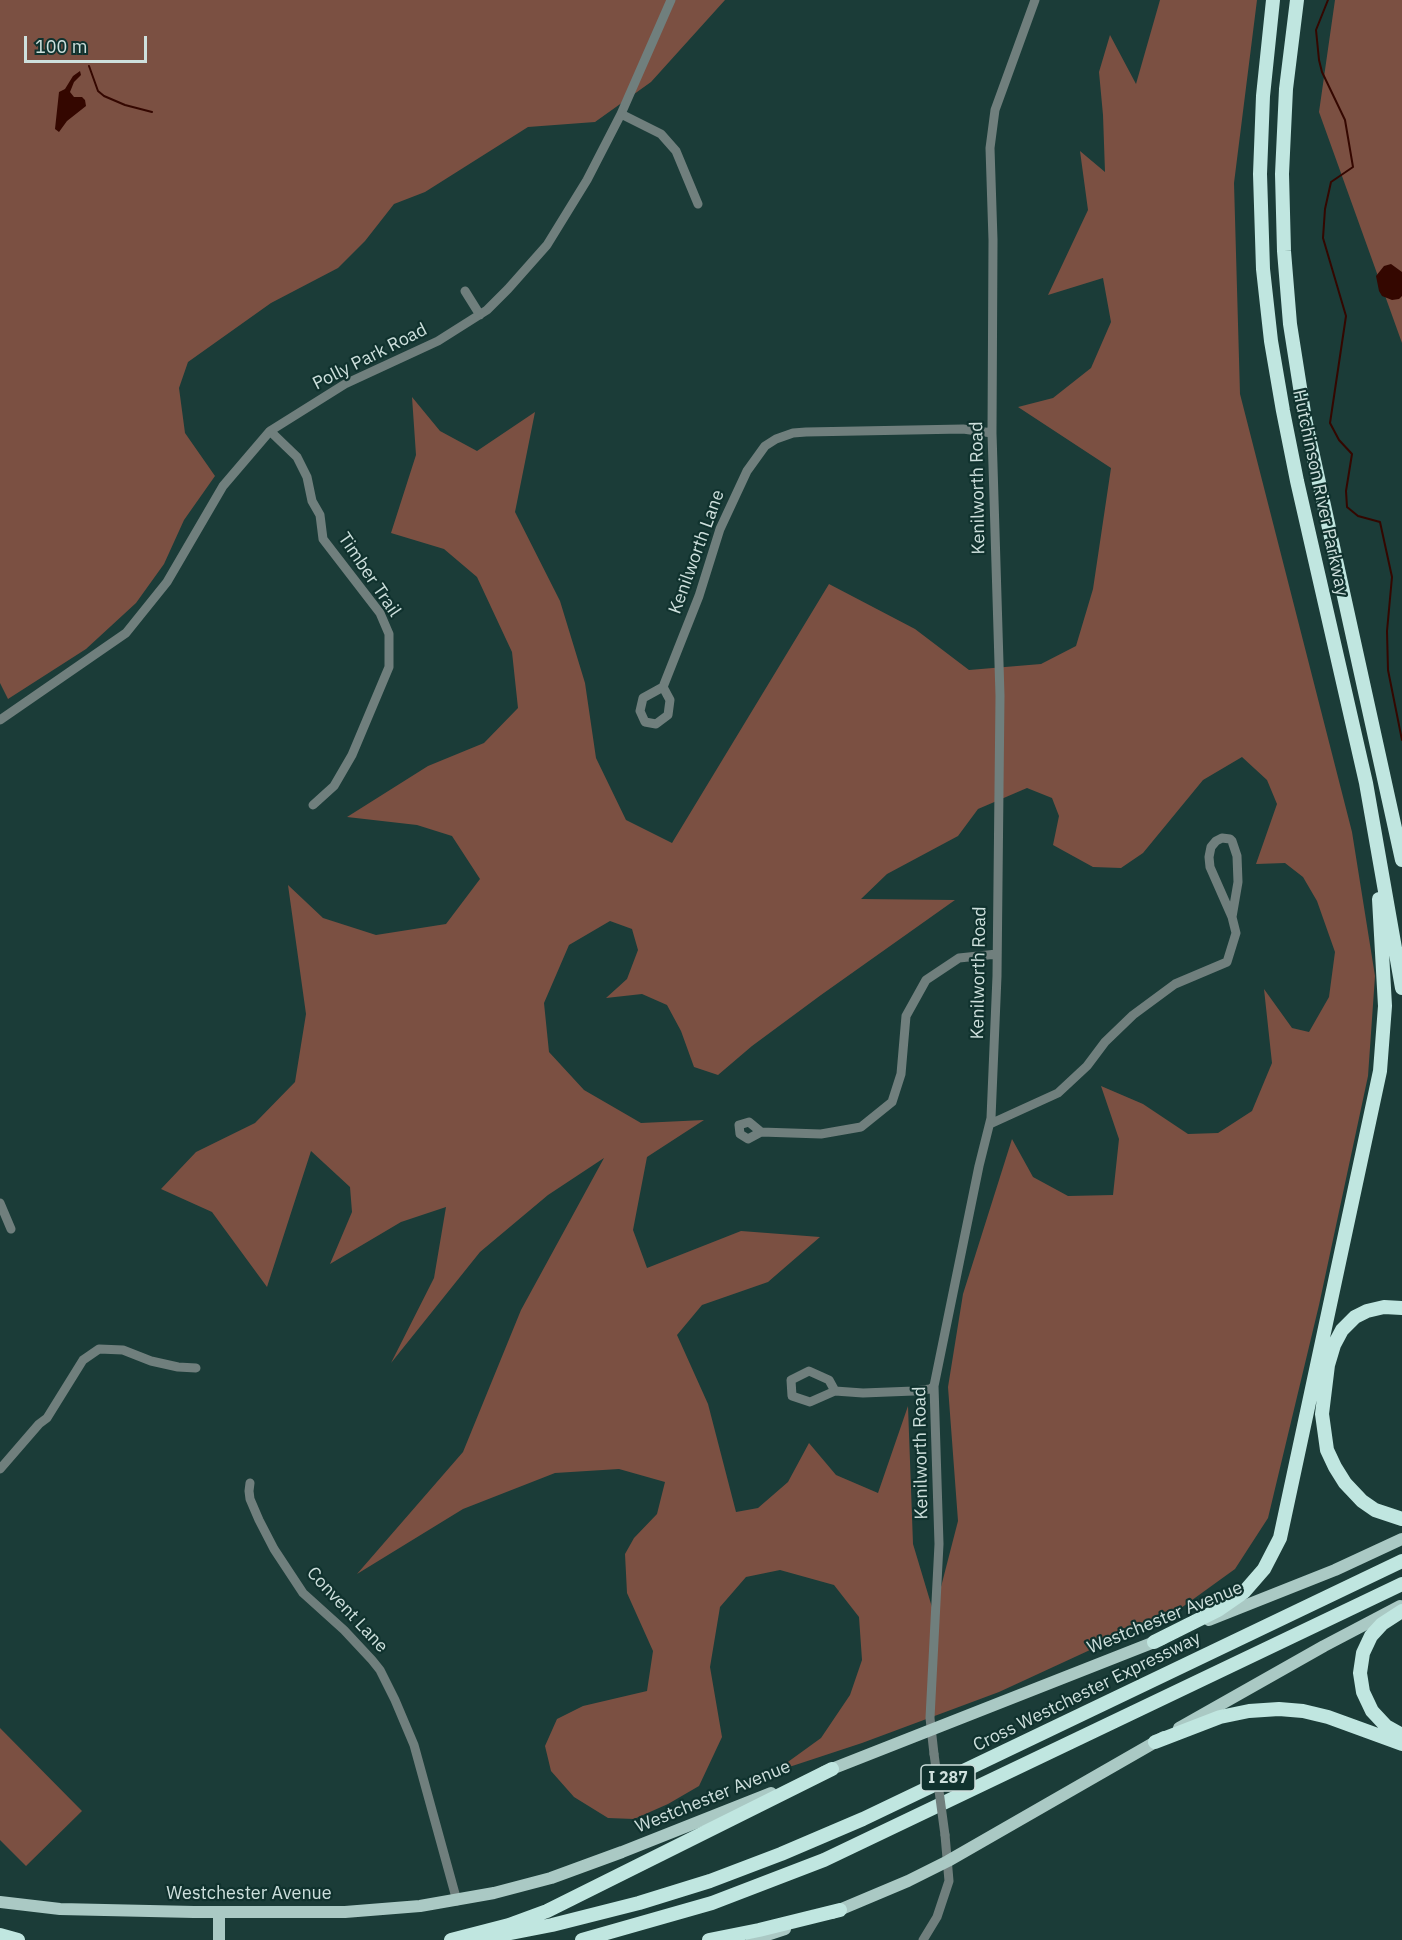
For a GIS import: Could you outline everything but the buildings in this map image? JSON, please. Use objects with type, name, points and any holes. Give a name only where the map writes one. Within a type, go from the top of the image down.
[{"type":"highway","name":"Hutchinson River Parkway","points":[[1273,0],[1263,96],[1260,174],[1263,269],[1271,341],[1290,446],[1363,768],[1402,988]]},
{"type":"highway","name":"Hutchinson River Parkway","points":[[1296,0],[1286,88],[1282,174],[1289,315],[1305,419],[1401,853]]},
{"type":"highway","points":[[1154,1642],[1218,1610],[1244,1592],[1268,1563],[1282,1531],[1381,1062],[1385,1006],[1378,849]]},
{"type":"highway","points":[[1402,1308],[1384,1307],[1367,1311],[1355,1317],[1342,1330],[1334,1345],[1328,1365],[1322,1414],[1327,1450],[1345,1483],[1371,1508],[1402,1519]]},
{"type":"highway","name":"Cross Westchester Expressway","points":[[474,1940],[552,1925],[639,1903],[725,1875],[808,1843],[1402,1561]]},
{"type":"highway","name":"I 287","points":[[582,1940],[705,1905],[831,1857],[1402,1584]]},
{"type":"highway","points":[[1402,1611],[1382,1624],[1371,1636],[1363,1653],[1360,1673],[1363,1692],[1372,1711],[1386,1726],[1402,1735]]},
{"type":"highway","points":[[1155,1742],[1220,1717],[1243,1712],[1279,1709],[1328,1717],[1402,1744]]},
{"type":"highway","points":[[451,1940],[509,1925],[548,1911],[832,1769]]},
{"type":"highway","points":[[709,1940],[840,1910]]},
{"type":"highway","points":[[0,1935],[18,1940]]},
{"type":"main road","name":"Westchester Avenue","points":[[0,1902],[60,1909],[345,1912],[390,1910],[457,1901],[523,1886],[580,1868],[1154,1642],[1402,1539]]},
{"type":"main road","points":[[752,1940],[840,1910],[948,1861],[1314,1651],[1402,1606]]},
{"type":"main road","points":[[219,1912],[219,1934]]},
{"type":"street","name":"Polly Park Road","points":[[0,720],[126,633],[167,582],[223,486],[270,431],[345,384],[438,341],[480,315],[508,289],[547,245],[587,180],[621,114],[671,0]]},
{"type":"street","name":"Kenilworth Road","points":[[923,1940],[937,1917],[949,1881],[931,1729],[939,1544],[934,1386],[979,1166],[990,1124],[997,954],[1000,696],[992,433],[993,240],[990,148],[995,108],[1035,0]]},
{"type":"street","points":[[621,114],[661,134],[675,151],[698,204]]},
{"type":"street","points":[[465,291],[480,315]]},
{"type":"street","name":"Kenilworth Lane","points":[[663,687],[699,596],[720,529],[733,498],[747,471],[765,446],[793,433],[806,432],[963,429],[992,433]]},
{"type":"street","name":"Timber Trail","points":[[270,431],[297,457],[307,477],[312,501],[320,515],[323,538],[380,613],[388,634],[389,667],[352,755],[334,786],[313,805]]},
{"type":"street","points":[[990,1124],[1059,1093],[1133,1015],[1175,984],[1227,962],[1236,933],[1232,917],[1210,867],[1209,857],[1211,847],[1222,838],[1232,841],[1238,856],[1238,882],[1232,917]]},
{"type":"street","points":[[761,1132],[821,1134],[861,1127],[892,1102],[900,1074],[906,1016],[926,980],[959,958],[997,954]]},
{"type":"street","points":[[0,1203],[11,1228]]},
{"type":"street","points":[[0,1468],[47,1418],[83,1360],[99,1349],[123,1350],[151,1361],[196,1368]]},
{"type":"street","points":[[835,1391],[829,1380],[809,1371],[791,1380],[792,1395],[810,1402],[835,1391],[863,1393],[914,1391],[930,1389],[934,1386]]},
{"type":"street","name":"Convent Lane","points":[[250,1483],[250,1499],[259,1520],[274,1549],[303,1593],[344,1630],[372,1660],[380,1670],[395,1700],[414,1745],[457,1901]]},
{"type":"shaded area","points":[[0,0],[725,0],[651,82],[595,122],[528,127],[425,192],[394,204],[365,241],[338,268],[271,303],[188,362],[179,388],[185,433],[215,476],[184,520],[164,564],[136,603],[86,649],[8,699],[0,683]]},
{"type":"shaded area","points":[[1160,0],[1257,0],[1234,183],[1240,394],[1352,832],[1375,976],[1368,1076],[1319,1305],[1268,1518],[1235,1569],[1181,1608],[999,1692],[862,1743],[774,1772],[821,1738],[850,1695],[862,1660],[859,1617],[834,1585],[780,1570],[746,1577],[720,1607],[710,1667],[722,1737],[699,1786],[668,1804],[634,1819],[608,1818],[574,1797],[551,1771],[545,1746],[557,1719],[583,1706],[647,1691],[653,1651],[627,1593],[625,1554],[634,1538],[657,1514],[665,1482],[619,1469],[555,1473],[463,1509],[357,1574],[463,1452],[521,1310],[604,1158],[548,1195],[480,1252],[391,1363],[434,1278],[446,1207],[401,1222],[330,1264],[352,1212],[350,1187],[311,1151],[267,1287],[212,1212],[161,1189],[196,1152],[255,1123],[295,1082],[306,1014],[288,885],[323,918],[376,935],[446,924],[480,879],[452,836],[417,825],[347,817],[428,766],[484,743],[518,708],[512,652],[477,577],[444,549],[391,533],[416,455],[412,397],[440,431],[477,451],[535,412],[515,512],[560,601],[585,683],[596,758],[626,820],[672,843],[829,584],[915,629],[969,670],[1041,664],[1076,646],[1093,589],[1111,468],[1018,407],[1053,398],[1091,368],[1111,322],[1103,278],[1048,295],[1088,210],[1080,151],[1105,172],[1099,72],[1110,35],[1136,84]],"holes":[[[1242,757],[1267,780],[1277,804],[1256,864],[1285,863],[1303,877],[1317,901],[1335,952],[1329,997],[1309,1032],[1292,1028],[1264,989],[1272,1063],[1252,1111],[1218,1133],[1188,1134],[1143,1104],[1101,1086],[1119,1139],[1113,1195],[1068,1196],[1033,1177],[1012,1139],[963,1294],[948,1387],[958,1521],[934,1614],[913,1544],[908,1406],[878,1493],[836,1475],[809,1443],[788,1482],[758,1508],[736,1512],[708,1404],[677,1335],[702,1305],[768,1282],[820,1237],[741,1231],[647,1268],[633,1230],[647,1157],[704,1120],[641,1123],[584,1090],[549,1052],[544,1003],[569,945],[610,921],[632,929],[638,950],[627,979],[606,998],[642,994],[667,1005],[681,1031],[694,1067],[718,1075],[752,1046],[821,995],[955,900],[861,899],[887,874],[958,836],[978,809],[1027,788],[1052,798],[1059,816],[1053,845],[1093,867],[1121,868],[1143,853],[1203,780]]]},
{"type":"shaded area","points":[[1335,0],[1402,0],[1402,343],[1319,112]]},
{"type":"shaded area","points":[[80,71],[81,75],[74,82],[70,92],[74,97],[82,97],[86,106],[67,121],[59,132],[55,129],[59,92],[65,89],[73,76]]},
{"type":"shaded area","points":[[1391,264],[1402,272],[1402,296],[1392,300],[1382,296],[1376,276],[1384,266]]},
{"type":"shaded area","points":[[0,1728],[82,1811],[26,1866],[0,1840]]},
{"type":"waterway","points":[[1328,0],[1316,30],[1319,60],[1322,72],[1345,120],[1353,167],[1331,182],[1325,209],[1323,238],[1346,316],[1330,423],[1339,440],[1352,454],[1346,491],[1347,507],[1358,516],[1380,522],[1392,577],[1387,631],[1388,670],[1402,740]]},
{"type":"waterway","points":[[89,66],[98,91],[104,96],[125,105],[152,112]]}]
